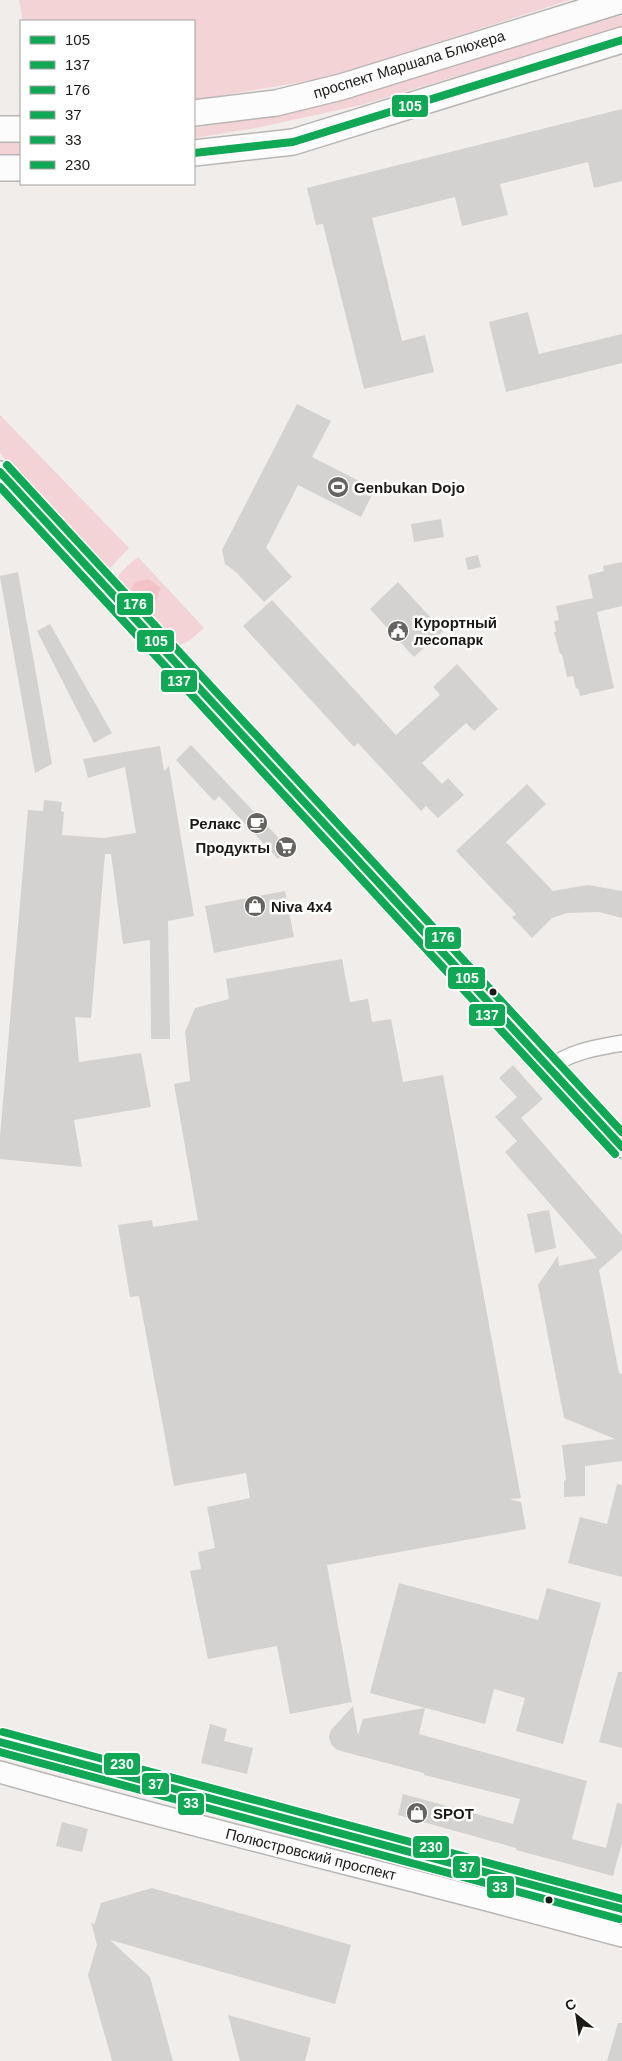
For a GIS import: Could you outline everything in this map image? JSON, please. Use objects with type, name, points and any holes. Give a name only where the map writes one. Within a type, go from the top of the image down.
[{"type":"main road","name":"проспект Маршала Блюхера","points":[[195,113],[276,102],[340,87],[622,0]]},
{"type":"main road","points":[[195,153],[293,142],[622,40]]},
{"type":"main road","points":[[0,129],[20,129]]},
{"type":"main road","points":[[0,168],[20,168]]},
{"type":"main road","points":[[0,472],[622,1147]]},
{"type":"main road","name":"Полюстровский проспект","points":[[1,1748],[622,1909]]},
{"type":"main road","name":"Полюстровский проспект","points":[[0,1772],[118,1806],[280,1846],[622,1936]]},
{"type":"street","points":[[550,1068],[558,1061],[570,1055],[622,1043]]},
{"type":"shaded area","points":[[19,0],[570,0],[326,78],[195,100],[195,20],[23,20]]},
{"type":"shaded area","points":[[622,15],[622,26],[361,105],[256,128],[195,138],[195,128],[254,118],[358,95]]},
{"type":"shaded area","points":[[20,142],[20,155],[0,156],[0,143]]},
{"type":"shaded area","points":[[0,415],[129,548],[110,568],[100,565],[0,453]]},
{"type":"shaded area","points":[[138,557],[204,628],[190,640],[172,649],[117,588],[120,574]]},
{"type":"shaded area","points":[[148,579],[161,588],[154,605],[143,609],[133,602],[132,587],[136,582]]},
{"type":"building","points":[[622,109],[622,181],[594,188],[588,162],[500,184],[508,215],[462,226],[455,197],[372,218],[402,341],[425,335],[434,372],[364,389],[323,224],[316,225],[307,188]]},
{"type":"building","points":[[528,312],[539,354],[622,334],[622,363],[506,392],[489,322]]},
{"type":"building","points":[[297,404],[331,421],[312,457],[375,489],[361,517],[298,485],[266,548],[292,577],[264,602],[237,573],[225,564],[222,550]]},
{"type":"building","points":[[441,519],[444,537],[414,542],[411,524]]},
{"type":"building","points":[[478,555],[481,567],[468,570],[465,558]]},
{"type":"building","points":[[622,562],[622,606],[597,612],[614,688],[580,696],[573,676],[567,677],[562,654],[560,654],[554,632],[556,632],[554,621],[559,620],[556,606],[593,598],[588,575],[604,571],[603,566]]},
{"type":"building","points":[[18,572],[52,764],[35,773],[0,577]]},
{"type":"building","points":[[398,582],[443,631],[414,657],[370,609]]},
{"type":"building","points":[[272,600],[396,735],[440,695],[433,687],[457,664],[498,709],[474,731],[466,723],[422,763],[442,784],[448,778],[464,795],[438,818],[426,806],[421,811],[358,743],[354,747],[243,626]]},
{"type":"building","points":[[50,624],[112,733],[94,743],[37,631]]},
{"type":"building","points":[[191,745],[289,849],[278,859],[219,796],[214,801],[176,760]]},
{"type":"building","points":[[160,746],[164,771],[169,766],[194,916],[168,921],[170,1039],[151,1039],[150,940],[123,944],[111,854],[105,854],[91,1018],[75,1017],[79,1062],[141,1053],[151,1107],[74,1120],[82,1167],[0,1159],[0,1137],[28,810],[43,811],[44,800],[62,802],[61,811],[64,812],[62,835],[104,838],[136,833],[125,767],[88,778],[83,759]]},
{"type":"building","points":[[527,784],[546,804],[506,842],[553,891],[588,885],[622,891],[622,918],[599,912],[567,913],[552,918],[532,938],[512,917],[516,914],[456,851]]},
{"type":"building","points":[[285,891],[294,937],[214,953],[205,906]]},
{"type":"building","points":[[342,959],[350,1002],[368,999],[372,1022],[391,1019],[403,1082],[443,1075],[521,1498],[509,1499],[521,1502],[526,1529],[327,1565],[352,1702],[290,1714],[277,1646],[208,1659],[190,1571],[201,1569],[198,1552],[215,1548],[207,1507],[250,1498],[246,1473],[174,1486],[139,1296],[130,1297],[118,1225],[152,1220],[153,1227],[198,1220],[174,1084],[190,1081],[185,1032],[195,1008],[229,999],[226,979]]},
{"type":"building","points":[[513,1065],[543,1099],[521,1118],[622,1235],[622,1250],[599,1270],[619,1373],[622,1374],[622,1461],[585,1466],[585,1496],[564,1497],[564,1481],[566,1480],[562,1445],[615,1439],[564,1418],[538,1285],[558,1256],[559,1266],[597,1258],[505,1152],[517,1141],[495,1117],[517,1097],[499,1078]]},
{"type":"building","points":[[549,1210],[556,1248],[535,1253],[527,1214]]},
{"type":"building","points":[[617,1484],[622,1485],[622,1577],[568,1563],[580,1517],[607,1524]]},
{"type":"building","points":[[399,1583],[538,1620],[547,1588],[601,1603],[563,1744],[516,1731],[525,1698],[494,1689],[485,1724],[370,1693]]},
{"type":"building","points":[[618,1672],[622,1672],[622,1748],[599,1742]]},
{"type":"building","points":[[353,1706],[358,1735],[363,1719],[425,1708],[419,1734],[587,1781],[572,1839],[606,1848],[617,1803],[622,1804],[622,1842],[613,1876],[398,1815],[403,1794],[513,1824],[520,1799],[424,1775],[424,1773],[337,1750],[331,1744],[329,1737],[331,1730]]},
{"type":"building","points":[[210,1724],[227,1729],[224,1741],[253,1748],[247,1774],[201,1763]]},
{"type":"building","points":[[62,1822],[88,1829],[82,1852],[56,1846]]},
{"type":"building","points":[[152,1888],[351,1945],[335,2004],[110,1940],[150,1977],[173,2061],[112,2061],[88,1975],[97,1945],[91,1922],[94,1925],[101,1903]]},
{"type":"building","points":[[228,2015],[311,2038],[305,2061],[240,2061]]},
{"type":"building","points":[[618,2023],[622,2023],[622,2061],[607,2061]]},
{"type":"transit line","name":"105","points":[[195,153],[293,142],[622,40]]},
{"type":"transit line","name":"176","points":[[7,465],[622,1132]]},
{"type":"transit line","name":"105","points":[[0,472],[622,1147]]},
{"type":"transit line","name":"137","points":[[0,487],[615,1154]]},
{"type":"transit line","name":"230","points":[[3,1732],[622,1899]]},
{"type":"transit line","name":"37","points":[[0,1742],[622,1909]]},
{"type":"transit line","name":"33","points":[[0,1752],[619,1919]]},
{"type":"place","name":"Genbukan Dojo","points":[[338,487]]},
{"type":"place","name":"Курортный лесопарк","points":[[398,631]]},
{"type":"place","name":"Релакс","points":[[257,823]]},
{"type":"place","name":"Продукты","points":[[286,847]]},
{"type":"place","name":"Niva 4x4","points":[[255,906]]},
{"type":"place","name":"SPOT","points":[[417,1813]]}]
